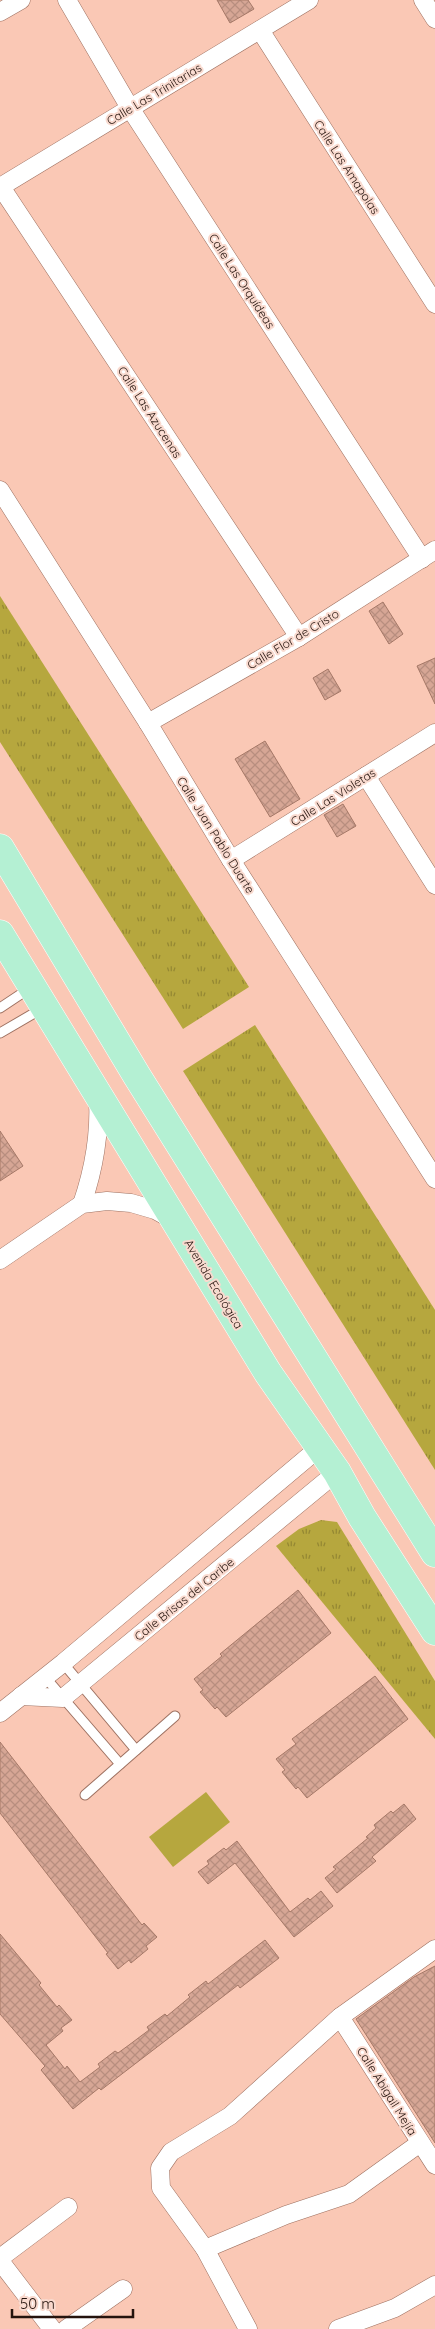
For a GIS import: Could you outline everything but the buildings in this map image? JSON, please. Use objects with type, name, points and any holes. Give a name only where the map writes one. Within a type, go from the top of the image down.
[{"type":"main road","points":[[0,848],[137,1076],[435,1553]]},
{"type":"main road","name":"Avenida Ecológica","points":[[0,934],[268,1373],[338,1472],[362,1517],[435,1631]]},
{"type":"street","points":[[0,12],[21,0]]},
{"type":"street","name":"Calle Las Orquídeas","points":[[67,0],[130,108],[428,554]]},
{"type":"street","name":"Calle Las Trinitarias","points":[[0,187],[309,0]]},
{"type":"street","points":[[423,0],[435,19]]},
{"type":"street","name":"Calle Las Amapolas","points":[[260,30],[435,304]]},
{"type":"street","name":"Calle Las Azucenas","points":[[0,187],[298,637]]},
{"type":"street","name":"Calle Juan Pablo Duarte","points":[[0,490],[148,723],[231,860],[435,1179]]},
{"type":"street","name":"Calle Flor de Cristo","points":[[148,723],[298,637],[428,554]]},
{"type":"street","name":"Calle Las Violetas","points":[[231,860],[435,733]]},
{"type":"street","points":[[366,776],[435,885]]},
{"type":"street","points":[[82,1204],[97,1149],[99,1122],[98,1094]]},
{"type":"street","points":[[0,1260],[82,1204],[107,1201],[132,1203],[155,1210],[177,1222]]},
{"type":"street","points":[[0,1713],[63,1663],[320,1447]]},
{"type":"street","name":"Calle Brisas del Caribe","points":[[63,1698],[338,1472]]},
{"type":"street","points":[[21,1696],[63,1698]]},
{"type":"street","points":[[248,2329],[205,2249],[160,2188],[160,2168],[171,2152],[230,2116],[340,2017],[435,1949]]},
{"type":"street","name":"Calle Abigail Mejía","points":[[340,2017],[435,2165]]},
{"type":"street","points":[[205,2249],[286,2215],[349,2194],[420,2143]]},
{"type":"street","points":[[68,2207],[2,2266],[54,2329],[123,2289]]},
{"type":"street","points":[[338,2329],[395,2308],[435,2285]]},
{"type":"lane","points":[[0,1008],[38,997]]},
{"type":"lane","points":[[0,1033],[38,997]]},
{"type":"lane","points":[[63,1663],[136,1750]]},
{"type":"lane","points":[[45,1677],[120,1764]]},
{"type":"lane","points":[[85,1795],[175,1716]]},
{"type":"green space","points":[[0,596],[249,987],[183,1029],[0,742]]},
{"type":"green space","points":[[255,1025],[435,1310],[435,1470],[183,1071]]},
{"type":"green space","points":[[321,1520],[337,1522],[435,1681],[435,1739],[276,1546],[299,1529]]},
{"type":"green space","points":[[206,1792],[230,1822],[173,1867],[149,1837]]}]
